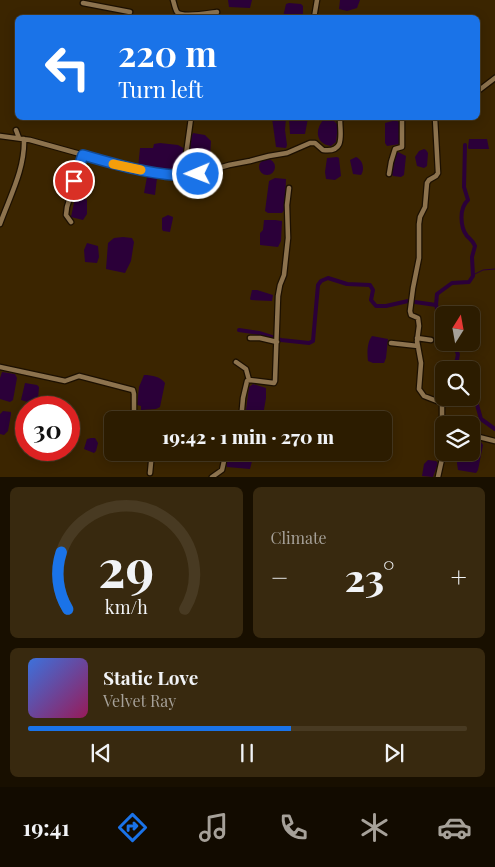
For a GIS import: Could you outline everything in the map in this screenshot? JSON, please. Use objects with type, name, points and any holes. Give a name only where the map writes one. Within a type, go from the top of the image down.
[{"type":"street","points":[[173,0],[178,13],[185,15]]},
{"type":"street","points":[[314,15],[317,0]]},
{"type":"street","points":[[83,3],[130,12]]},
{"type":"street","points":[[195,15],[217,12]]},
{"type":"street","points":[[480,89],[495,78]]},
{"type":"street","points":[[183,176],[191,120]]},
{"type":"street","points":[[0,136],[21,138],[134,169],[183,176],[287,153],[310,143],[315,143],[323,150],[335,149],[339,146],[340,141],[340,120]]},
{"type":"street","points":[[389,174],[395,149],[402,147],[402,120]]},
{"type":"street","points":[[435,120],[438,173],[427,183],[425,207],[419,224],[418,264],[411,315],[418,318],[419,322],[417,338],[420,356],[419,389],[424,396],[442,403],[443,416]]},
{"type":"street","points":[[0,224],[18,177],[24,154],[21,138],[16,130]]},
{"type":"street","points":[[71,222],[66,215],[66,207],[83,155]]},
{"type":"street","points":[[249,380],[274,383],[275,381],[276,321],[278,296],[284,275],[288,229],[286,211],[289,188]]},
{"type":"street","points":[[250,338],[277,340]]},
{"type":"street","points":[[417,338],[431,340]]},
{"type":"street","points":[[391,343],[418,346]]},
{"type":"street","points":[[236,362],[240,367],[246,369],[249,380],[245,387],[242,411]]},
{"type":"street","points":[[0,367],[65,381],[82,377],[133,390],[134,411]]},
{"type":"street","points":[[480,437],[495,441]]},
{"type":"street","points":[[150,472],[151,461]]},
{"type":"street","points":[[212,477],[222,470],[224,461]]},
{"type":"street","points":[[438,477],[442,461]]},
{"type":"shaded area","points":[[228,0],[252,0],[250,8],[229,7]]},
{"type":"shaded area","points":[[340,0],[360,0],[357,8],[347,11],[339,9]]},
{"type":"shaded area","points":[[286,4],[301,4],[303,6],[303,15],[283,15]]},
{"type":"shaded area","points":[[272,120],[286,120],[286,148],[276,147]]},
{"type":"shaded area","points":[[289,120],[308,120],[305,134],[290,134]]},
{"type":"shaded area","points":[[323,120],[333,120],[338,125],[336,142],[331,146],[322,142],[318,136]]},
{"type":"shaded area","points":[[396,120],[400,123],[400,144],[387,146],[385,143],[385,123]]},
{"type":"shaded area","points":[[193,133],[205,135],[211,141],[210,157],[204,163],[194,164],[191,162],[190,141]]},
{"type":"shaded area","points":[[469,139],[487,139],[489,149],[469,149]]},
{"type":"shaded area","points":[[154,144],[178,145],[185,149],[181,170],[175,173],[138,168],[140,148],[153,148]]},
{"type":"shaded area","points":[[424,149],[428,153],[427,166],[424,168],[417,166],[415,157],[419,151]]},
{"type":"shaded area","points":[[398,152],[406,156],[404,175],[401,177],[393,176],[391,173],[396,153]]},
{"type":"shaded area","points":[[356,157],[363,165],[361,175],[353,174],[350,160]]},
{"type":"shaded area","points":[[327,158],[339,158],[341,176],[335,180],[326,179]]},
{"type":"shaded area","points":[[267,159],[273,161],[275,167],[273,173],[267,175],[261,173],[259,167],[261,161]]},
{"type":"shaded area","points":[[150,175],[157,178],[155,195],[144,193],[147,177]]},
{"type":"shaded area","points":[[275,178],[286,179],[285,209],[282,213],[268,213],[265,211],[269,181]]},
{"type":"shaded area","points":[[75,198],[87,200],[87,214],[83,220],[71,217]]},
{"type":"shaded area","points":[[168,215],[173,217],[170,232],[163,231],[162,229],[162,218]]},
{"type":"shaded area","points":[[264,220],[282,221],[281,241],[278,247],[260,245],[260,233],[263,230]]},
{"type":"shaded area","points":[[114,238],[132,238],[134,242],[131,261],[125,273],[106,269],[108,243]]},
{"type":"shaded area","points":[[87,243],[98,246],[99,257],[97,263],[85,262],[84,250]]},
{"type":"shaded area","points":[[252,290],[273,295],[272,301],[251,300]]},
{"type":"shaded area","points":[[372,336],[388,339],[384,363],[368,361],[368,344]]},
{"type":"shaded area","points":[[2,372],[15,374],[17,378],[13,400],[10,402],[0,399],[0,378]]},
{"type":"shaded area","points":[[144,375],[156,377],[165,383],[160,407],[156,409],[141,410],[141,406],[137,405],[139,387]]},
{"type":"shaded area","points":[[25,383],[39,387],[38,396],[22,396]]},
{"type":"shaded area","points":[[253,384],[266,388],[264,411],[246,410],[249,387]]},
{"type":"shaded area","points":[[3,411],[11,412],[8,431],[4,435],[0,434],[0,414]]},
{"type":"shaded area","points":[[95,438],[98,443],[94,453],[84,449],[87,439]]},
{"type":"shaded area","points":[[480,442],[483,445],[480,460]]},
{"type":"shaded area","points":[[428,460],[438,463],[433,477],[422,476],[424,464]]},
{"type":"shaded area","points":[[227,461],[252,461],[250,469],[227,467]]},
{"type":"shaded area","points":[[457,461],[480,461],[476,473],[458,470]]},
{"type":"waterway","points":[[436,306],[437,294],[452,283],[469,282],[473,276],[472,257],[475,246],[463,228],[462,218],[463,208],[468,200],[464,187],[465,145]]},
{"type":"waterway","points":[[473,275],[483,270],[495,269]]},
{"type":"waterway","points":[[239,330],[259,333],[281,340],[309,343],[313,341],[318,285],[321,281],[328,278],[347,284],[370,285],[373,290],[371,300],[376,306],[386,306],[408,301],[436,305]]},
{"type":"waterway","points":[[456,361],[458,356],[457,351]]},
{"type":"waterway","points":[[477,406],[481,419],[495,429]]},
{"type":"slow traffic","points":[[113,164],[141,170]]},
{"type":"route","points":[[74,181],[83,155],[134,169],[183,176],[198,174]]}]
